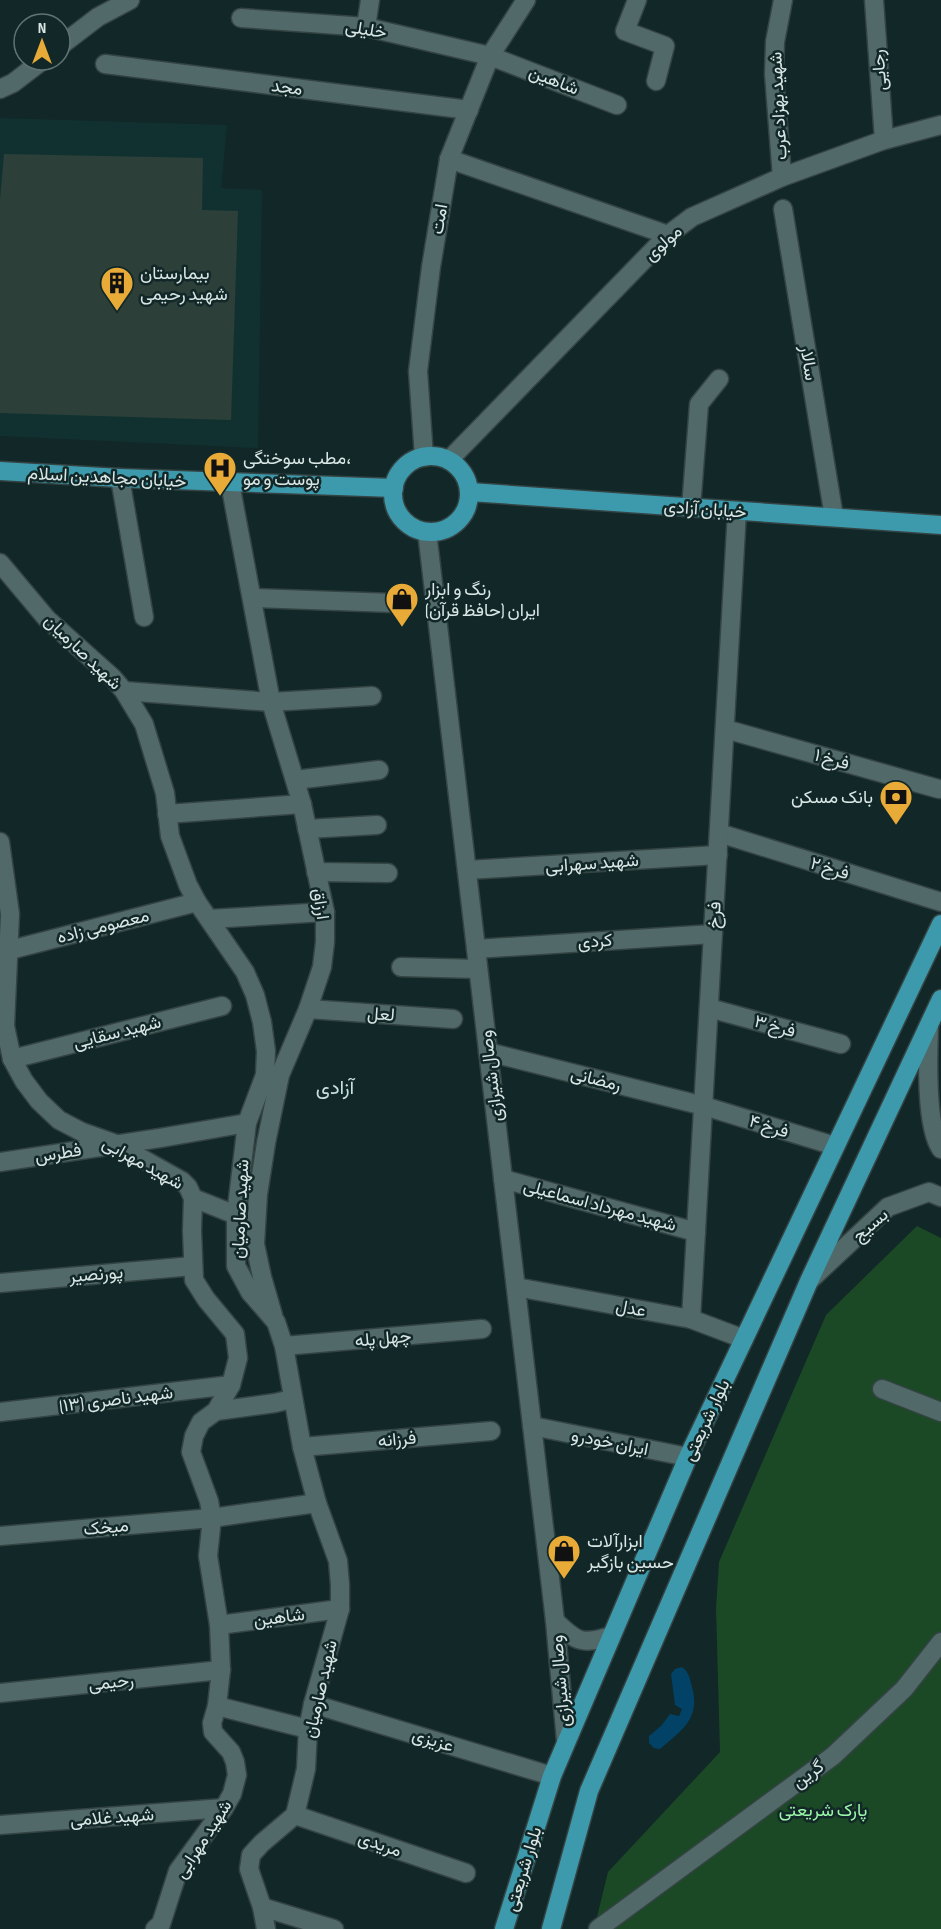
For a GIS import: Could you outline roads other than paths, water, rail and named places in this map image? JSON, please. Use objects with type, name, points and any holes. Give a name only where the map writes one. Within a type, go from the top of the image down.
[{"type":"main road","points":[[437,457],[449,460],[460,468],[467,479],[470,492],[468,505],[462,517],[453,526],[441,531],[427,532],[415,529],[405,522],[393,501],[397,477],[413,460],[437,457]]},
{"type":"main road","name":"خیابان مجاهدین اسلام","points":[[0,471],[230,483],[394,488]]},
{"type":"main road","name":"خیابان آزادی","points":[[470,492],[941,525]]},
{"type":"main road","name":"بلوار شریعتی","points":[[504,1929],[552,1776],[688,1457],[941,924]]},
{"type":"main road","points":[[551,1929],[589,1791],[809,1281],[941,999]]},
{"type":"street","points":[[72,37],[98,17],[130,0]]},
{"type":"street","points":[[366,27],[370,0]]},
{"type":"street","name":"امت","points":[[424,457],[418,371],[431,267],[449,159],[490,56],[526,0]]},
{"type":"street","points":[[637,0],[625,31],[665,46],[656,81]]},
{"type":"street","name":"شهید بهزاد عرب","points":[[782,177],[774,74],[775,42],[783,0]]},
{"type":"street","name":"رجایی","points":[[874,0],[884,140]]},
{"type":"street","name":"خلیلی","points":[[241,18],[366,27],[490,56]]},
{"type":"street","name":"شاهین","points":[[490,56],[617,105]]},
{"type":"street","name":"مجد","points":[[105,64],[469,110]]},
{"type":"street","points":[[0,89],[27,72]]},
{"type":"street","name":"مولوی","points":[[449,460],[668,235],[692,217],[782,177],[884,140],[941,125]]},
{"type":"street","points":[[449,159],[668,235]]},
{"type":"street","name":"سالار","points":[[783,209],[834,517]]},
{"type":"street","points":[[691,508],[699,404],[719,379]]},
{"type":"street","points":[[120,478],[144,617]]},
{"type":"street","name":"ارزاق","points":[[230,483],[271,702],[302,804],[325,912],[322,967],[308,1010],[280,1075],[258,1194],[255,1244],[261,1276],[276,1322]]},
{"type":"street","name":"فرخ","points":[[691,1319],[737,511]]},
{"type":"street","name":"وصال شیرازی","points":[[427,532],[555,1621],[566,1741]]},
{"type":"street","name":"شهید صارمیان","points":[[0,563],[47,619],[113,678],[124,691],[144,724],[165,793],[170,836],[188,885],[245,972],[255,995],[262,1022],[266,1051],[265,1075],[247,1123],[236,1215],[236,1266],[250,1292],[276,1322],[284,1347],[302,1447],[317,1503],[338,1561],[340,1585],[339,1609],[308,1729],[306,1769],[295,1815]]},
{"type":"street","points":[[252,598],[392,603]]},
{"type":"street","points":[[124,691],[271,702],[372,696]]},
{"type":"street","name":"فرخ ۱","points":[[725,729],[939,789]]},
{"type":"street","points":[[295,780],[379,770]]},
{"type":"street","points":[[167,814],[302,804]]},
{"type":"street","points":[[307,829],[377,825]]},
{"type":"street","name":"فرخ ۲","points":[[719,833],[941,902]]},
{"type":"street","name":"شهید مهرابی","points":[[0,842],[10,914],[5,1026],[12,1059],[24,1082],[39,1101],[59,1120],[82,1132],[116,1144],[182,1181],[188,1187],[193,1198],[194,1280],[235,1335],[238,1359],[231,1385],[216,1411],[201,1422],[194,1436],[191,1452],[209,1501],[212,1518],[208,1556],[219,1625],[221,1670],[217,1706],[212,1723],[213,1732],[231,1752],[237,1775],[232,1794],[224,1808],[178,1871],[161,1924],[155,1929]]},
{"type":"street","name":"شهید سهرابی","points":[[467,870],[718,855]]},
{"type":"street","points":[[316,872],[388,873]]},
{"type":"street","name":"معصومی زاده","points":[[10,950],[197,902]]},
{"type":"street","points":[[209,919],[325,912]]},
{"type":"street","name":"کردی","points":[[476,950],[713,934]]},
{"type":"street","points":[[401,967],[478,969]]},
{"type":"street","name":"شهید سقایی","points":[[12,1059],[222,1006]]},
{"type":"street","name":"فرخ ۳","points":[[709,1008],[841,1044]]},
{"type":"street","name":"لعل","points":[[308,1010],[453,1019]]},
{"type":"street","points":[[929,1026],[930,1109],[936,1143],[941,1149]]},
{"type":"street","name":"رمضانی","points":[[488,1052],[704,1106]]},
{"type":"street","name":"فرخ ۴","points":[[704,1106],[835,1146]]},
{"type":"street","name":"فطرس","points":[[0,1162],[247,1123]]},
{"type":"street","name":"شهید مهرداد اسماعیلی","points":[[503,1179],[696,1232]]},
{"type":"street","name":"بسیج","points":[[809,1281],[888,1207],[929,1192],[941,1197]]},
{"type":"street","points":[[193,1198],[236,1215]]},
{"type":"street","name":"پورنصیر","points":[[0,1283],[193,1266]]},
{"type":"street","name":"عدل","points":[[516,1287],[691,1319],[744,1339]]},
{"type":"street","name":"چهل پله","points":[[284,1347],[482,1329]]},
{"type":"street","name":"شهید ناصری (۱۳)","points":[[0,1412],[231,1385]]},
{"type":"street","points":[[882,1389],[941,1412]]},
{"type":"street","points":[[216,1411],[292,1399]]},
{"type":"street","name":"ایران خودرو","points":[[532,1426],[688,1457]]},
{"type":"street","name":"فرزانه","points":[[302,1447],[491,1431]]},
{"type":"street","name":"میخک","points":[[0,1536],[212,1518],[317,1503]]},
{"type":"street","name":"شاهين","points":[[219,1625],[339,1609]]},
{"type":"street","name":"وصال شیرازی","points":[[555,1621],[573,1638],[590,1642],[611,1636]]},
{"type":"street","name":"گرین","points":[[598,1929],[833,1756],[904,1689],[941,1642]]},
{"type":"street","name":"رحیمی","points":[[0,1693],[221,1670]]},
{"type":"street","name":"عزیزی","points":[[313,1704],[552,1776]]},
{"type":"street","points":[[217,1706],[308,1729]]},
{"type":"street","name":"شهید غلامی","points":[[0,1825],[224,1808]]},
{"type":"street","points":[[266,1929],[262,1907],[249,1869],[251,1855],[261,1843],[295,1815]]},
{"type":"street","name":"مریدی","points":[[295,1815],[466,1874]]},
{"type":"street","points":[[262,1907],[334,1929]]},
{"type":"water","points":[[682,1667],[690,1678],[694,1708],[682,1730],[660,1749],[654,1748],[649,1743],[649,1736],[670,1714],[679,1716],[682,1709],[675,1705],[671,1674],[675,1669]]},
{"type":"place","name":"بیمارستان شهید رحیمی","points":[[117,312]]},
{"type":"place","name":"مطب سوختگی، پوست و مو","points":[[220,497]]},
{"type":"place","name":"رنگ و ابزار ایران (حافظ قرآن)","points":[[402,628]]},
{"type":"place","name":"بانک مسکن","points":[[896,826]]},
{"type":"place","name":"ابزارآلات حسین بازگیر","points":[[564,1580]]},
{"type":"district","name":"آزادی","points":[[335,1087]]},
{"type":"park label","name":"پارک شریعتی","points":[[823,1810]]}]
